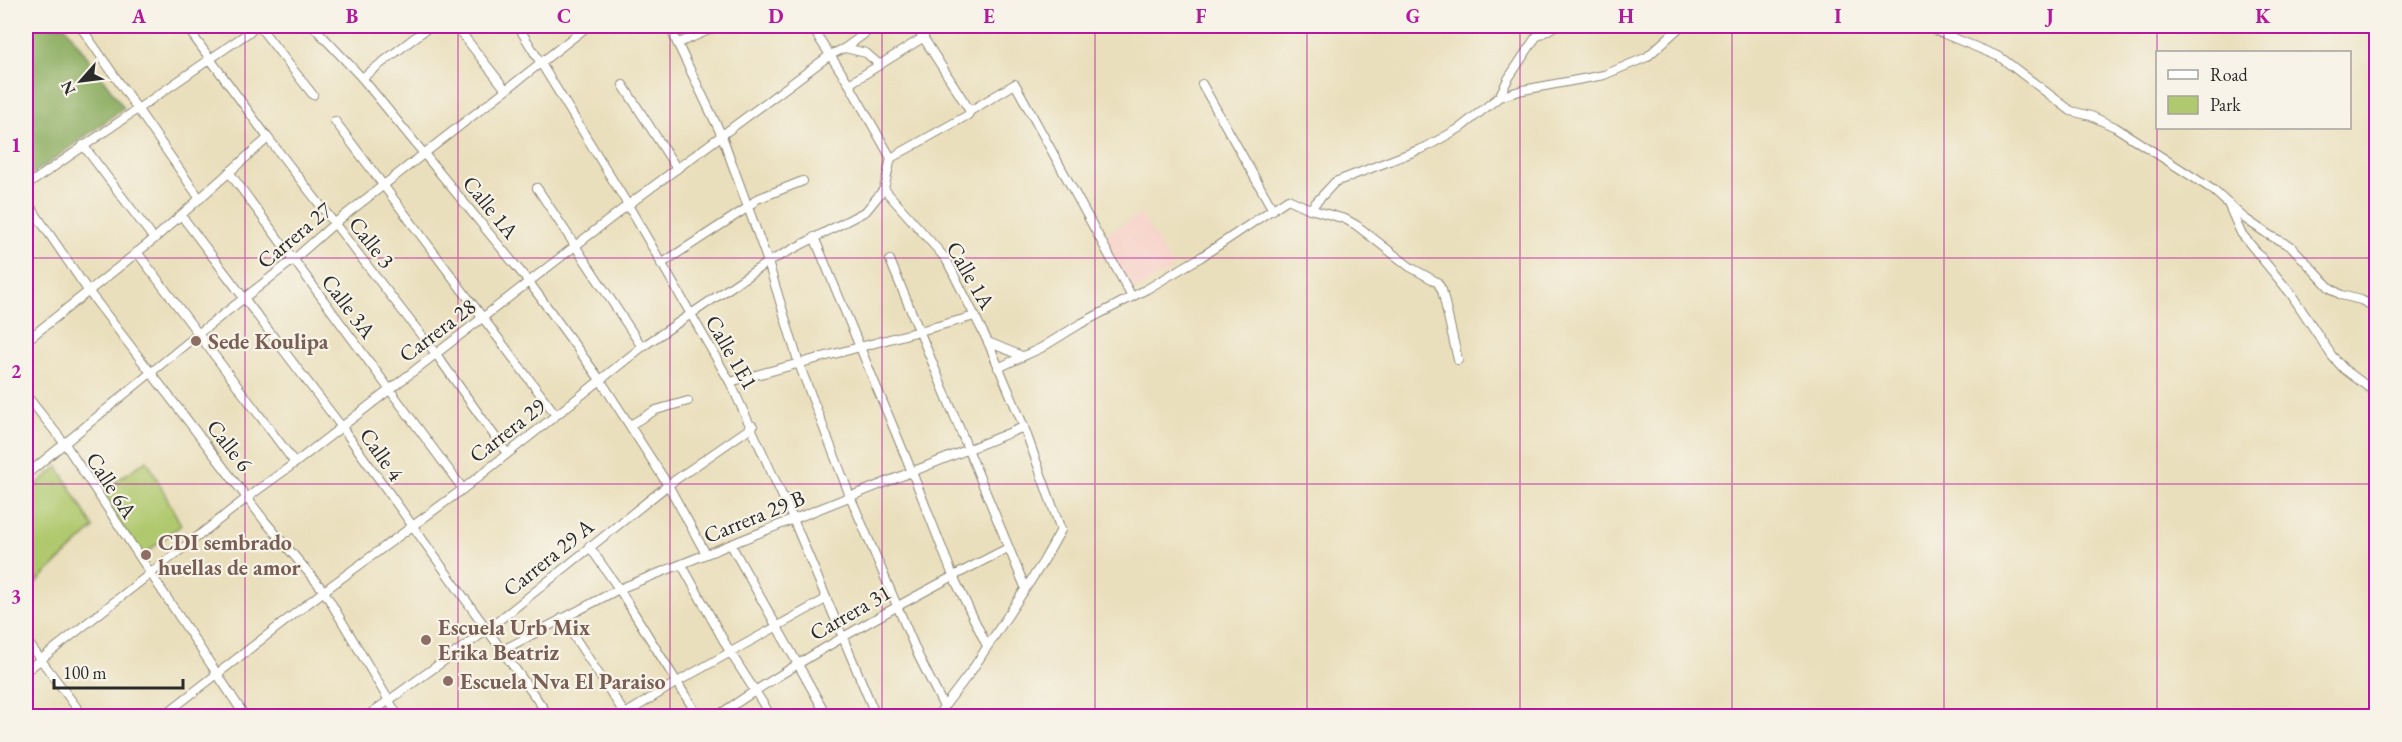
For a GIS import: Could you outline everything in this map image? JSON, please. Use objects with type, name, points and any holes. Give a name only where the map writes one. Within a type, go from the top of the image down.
[{"type":"street","points":[[80,26],[136,110],[200,199]]},
{"type":"street","name":"Calle 3","points":[[186,26],[268,138],[436,354],[506,452]]},
{"type":"street","points":[[26,186],[209,58],[259,26],[313,95]]},
{"type":"street","name":"Calle 1A","points":[[312,26],[362,78],[425,152],[529,282],[602,381],[668,485],[706,554]]},
{"type":"street","points":[[362,78],[430,26]]},
{"type":"street","points":[[456,26],[506,90]]},
{"type":"street","name":"Calle 1E1","points":[[518,26],[628,205],[753,426],[876,717]]},
{"type":"street","name":"Carrera 27","points":[[26,475],[198,334],[293,260],[335,223],[588,26]]},
{"type":"street","points":[[669,26],[690,64],[722,136],[768,262],[799,364],[850,496],[944,707]]},
{"type":"street","points":[[679,44],[718,26]]},
{"type":"street","points":[[811,26],[849,84],[891,158],[884,189]]},
{"type":"street","name":"Carrera 28","points":[[26,671],[149,573],[628,205],[830,55],[845,48],[875,26]]},
{"type":"street","points":[[916,26],[970,111]]},
{"type":"street","points":[[1499,97],[1536,36],[1555,26]]},
{"type":"street","points":[[1310,209],[1335,182],[1426,147],[1460,128],[1499,97],[1522,90],[1604,75],[1647,57],[1681,26]]},
{"type":"street","points":[[1925,26],[2000,57],[2071,111],[2091,116],[2115,127],[2213,190],[2269,235],[2292,247],[2329,287],[2341,295],[2361,300],[2376,308]]},
{"type":"street","points":[[849,84],[924,38]]},
{"type":"street","points":[[845,48],[866,53],[879,65]]},
{"type":"street","points":[[891,158],[968,115],[970,111],[1015,84],[1132,297]]},
{"type":"street","points":[[1202,84],[1273,210]]},
{"type":"street","points":[[623,85],[677,169]]},
{"type":"street","points":[[335,121],[556,415]]},
{"type":"street","points":[[26,341],[154,239],[268,138]]},
{"type":"street","points":[[83,146],[154,239]]},
{"type":"street","name":"Calle 3A","points":[[229,172],[463,489]]},
{"type":"street","points":[[661,264],[765,195],[803,181]]},
{"type":"street","points":[[537,188],[642,347]]},
{"type":"street","name":"Calle 1A","points":[[884,189],[946,259],[988,342],[1024,427],[1061,531],[1025,587]]},
{"type":"street","name":"Carrera 29","points":[[163,717],[324,591],[463,489],[506,452],[602,381],[642,347],[768,262],[866,211],[884,189]]},
{"type":"street","points":[[998,368],[1041,348],[1080,324],[1132,297],[1200,257],[1288,199],[1310,209],[1351,222],[1410,267],[1437,282],[1442,290],[1458,360]]},
{"type":"street","name":"Calle 6","points":[[26,200],[89,292],[324,591],[398,717]]},
{"type":"street","points":[[2228,204],[2241,233],[2292,294],[2331,356],[2376,393]]},
{"type":"street","name":"Calle 4","points":[[181,215],[341,426],[549,717]]},
{"type":"street","points":[[814,237],[953,576],[987,646]]},
{"type":"street","points":[[136,252],[295,463]]},
{"type":"street","points":[[890,260],[1025,587],[972,670],[937,717]]},
{"type":"street","points":[[730,382],[975,316]]},
{"type":"street","points":[[988,342],[1022,356]]},
{"type":"street","name":"Calle 6A","points":[[26,395],[65,444],[245,717]]},
{"type":"street","points":[[630,425],[656,410],[688,401]]},
{"type":"street","name":"Carrera 29 A","points":[[367,717],[487,630],[668,485],[753,426]]},
{"type":"street","name":"Carrera 29 B","points":[[503,650],[619,590],[1024,427]]},
{"type":"street","points":[[731,545],[775,627],[828,717]]},
{"type":"street","points":[[589,546],[698,717]]},
{"type":"street","name":"Carrera 31","points":[[717,717],[841,636],[1008,548]]},
{"type":"street","points":[[682,565],[730,652],[771,717]]},
{"type":"street","points":[[562,618],[623,715],[676,682],[826,599]]},
{"type":"street","points":[[26,640],[83,717]]},
{"type":"shaded area","points":[[1141,214],[1173,268],[1132,292],[1102,236]]},
{"type":"green space","points":[[65,26],[124,108],[26,179],[26,27]]},
{"type":"green space","points":[[147,460],[181,525],[142,556],[99,493]]},
{"type":"green space","points":[[58,467],[94,528],[26,592],[26,493]]},
{"type":"place","name":"Sede Koulipa","points":[[196,341]]},
{"type":"place","name":"CDI sembrado huellas de amor","points":[[146,555]]},
{"type":"place","name":"Escuela Urb Mix Erika Beatriz","points":[[426,640]]},
{"type":"place","name":"Escuela Nva El Paraiso","points":[[448,681]]}]
